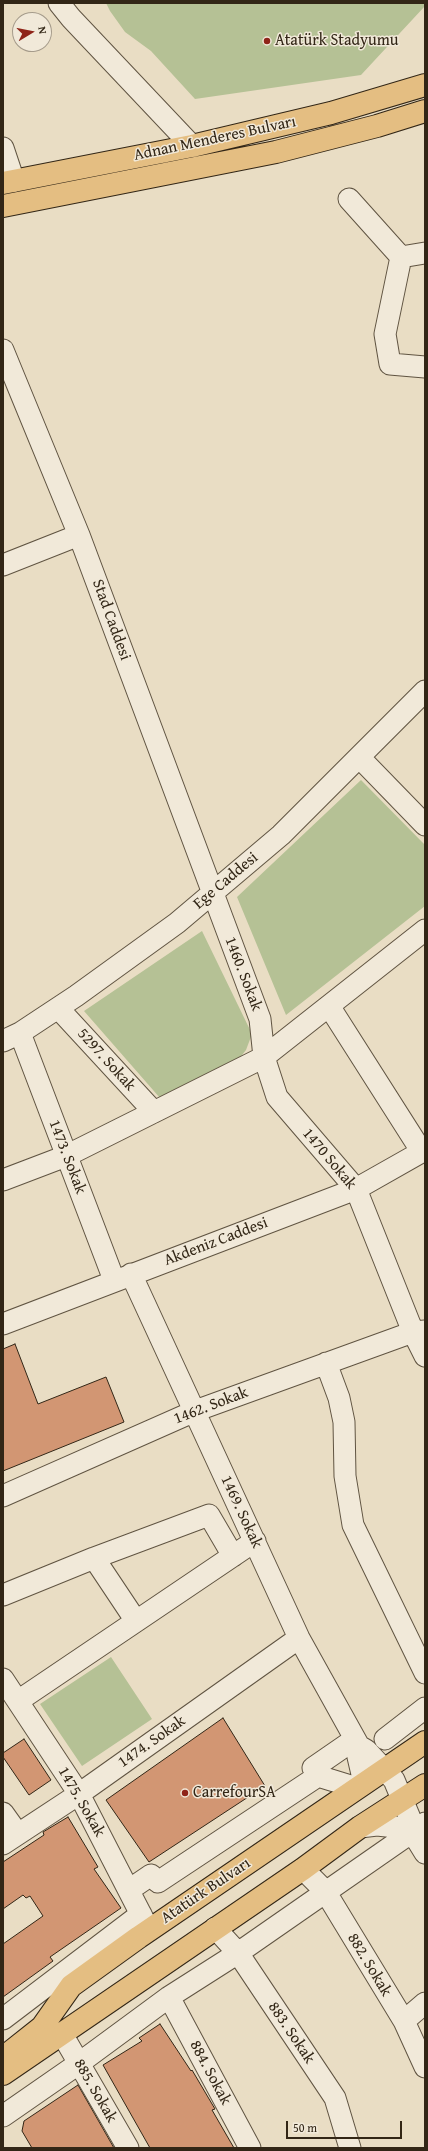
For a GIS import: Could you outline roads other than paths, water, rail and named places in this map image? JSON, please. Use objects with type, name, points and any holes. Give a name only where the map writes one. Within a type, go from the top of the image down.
[{"type":"main road","name":"Adnan Menderes Bulvarı","points":[[9,182],[192,146],[331,113],[425,86]]},
{"type":"main road","name":"Adnan Menderes Bulvarı","points":[[3,206],[276,152],[377,126],[425,111]]},
{"type":"main road","name":"Atatürk Bulvarı","points":[[3,2058],[42,2027],[71,1986],[145,1922],[385,1770],[425,1742]]},
{"type":"main road","points":[[3,2074],[303,1869],[360,1826],[402,1798],[425,1785]]},
{"type":"street","points":[[59,3],[71,18],[192,146]]},
{"type":"street","points":[[3,148],[9,182]]},
{"type":"street","points":[[349,199],[400,257]]},
{"type":"street","points":[[400,257],[425,253]]},
{"type":"street","points":[[400,257],[385,334],[390,364],[425,367]]},
{"type":"street","name":"Stad Caddesi","points":[[3,350],[8,375],[79,535],[212,893]]},
{"type":"street","points":[[3,565],[79,535]]},
{"type":"street","name":"Ege Caddesi","points":[[12,1037],[58,1008],[177,923],[281,835],[425,691]]},
{"type":"street","points":[[359,757],[425,825]]},
{"type":"street","name":"1460. Sokak","points":[[212,893],[260,1019],[264,1057]]},
{"type":"street","points":[[3,1180],[66,1156],[264,1057],[425,930]]},
{"type":"street","points":[[329,1006],[423,1151]]},
{"type":"street","name":"5297. Sokak","points":[[58,1008],[154,1112]]},
{"type":"street","name":"1473. Sokak","points":[[12,1037],[122,1277]]},
{"type":"street","name":"1470 Sokak","points":[[264,1057],[277,1098],[356,1189],[419,1331],[425,1356]]},
{"type":"street","name":"Akdeniz Caddesi","points":[[3,1324],[122,1277],[356,1189],[423,1151]]},
{"type":"street","name":"1469. Sokak","points":[[122,1277],[195,1411],[299,1638],[357,1743],[366,1750],[394,1780],[418,1836]]},
{"type":"street","name":"1462. Sokak","points":[[3,1496],[195,1411],[419,1331]]},
{"type":"street","points":[[326,1363],[339,1398],[344,1422],[345,1476],[353,1525],[425,1673]]},
{"type":"street","points":[[3,1595],[94,1558],[209,1515],[233,1556]]},
{"type":"street","points":[[18,1701],[255,1541]]},
{"type":"street","points":[[94,1558],[136,1621]]},
{"type":"street","name":"1474. Sokak","points":[[11,1839],[79,1794],[299,1638]]},
{"type":"street","name":"1475. Sokak","points":[[3,1679],[79,1794],[145,1922]]},
{"type":"street","points":[[384,1738],[425,1708]]},
{"type":"street","points":[[128,1890],[150,1875],[158,1882],[313,1768],[357,1743]]},
{"type":"street","name":"1469. Sokak","points":[[357,1743],[361,1785]]},
{"type":"street","points":[[313,1768],[361,1785]]},
{"type":"street","points":[[3,1813],[11,1839]]},
{"type":"street","points":[[360,1826],[391,1826],[418,1836]]},
{"type":"street","points":[[3,2116],[169,1998],[238,1953],[325,1891],[418,1836]]},
{"type":"street","name":"882. Sokak","points":[[303,1869],[325,1891],[404,2021],[425,2067]]},
{"type":"street","points":[[3,2020],[145,1922]]},
{"type":"street","name":"883. Sokak","points":[[215,1928],[238,1953],[335,2098],[350,2148]]},
{"type":"street","name":"884. Sokak","points":[[169,1998],[250,2148]]},
{"type":"street","points":[[404,2021],[425,2004]]},
{"type":"street","name":"885. Sokak","points":[[62,2034],[128,2148]]},
{"type":"place","name":"Atatürk Stadyumu","points":[[267,41]]},
{"type":"place","name":"CarrefourSA","points":[[185,1793]]}]
